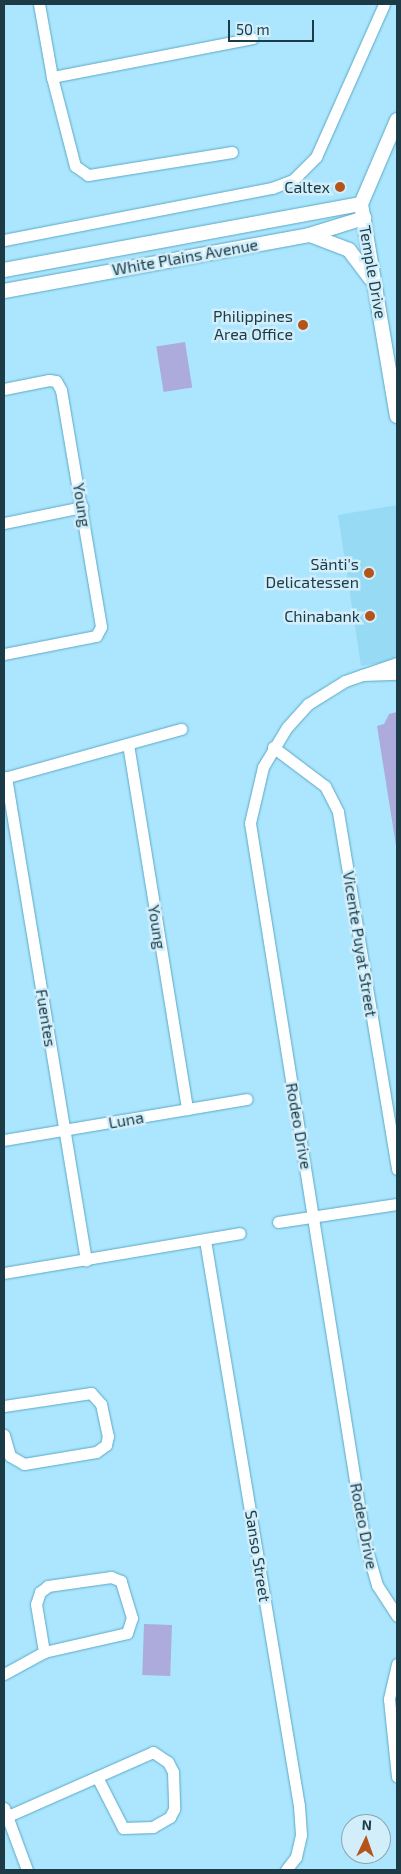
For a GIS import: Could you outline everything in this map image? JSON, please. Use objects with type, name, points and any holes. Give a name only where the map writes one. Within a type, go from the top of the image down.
[{"type":"street","points":[[39,4],[52,77],[75,166],[88,175],[232,152]]},
{"type":"street","points":[[4,240],[272,188],[304,174],[316,157],[384,4]]},
{"type":"street","points":[[52,77],[252,38]]},
{"type":"street","points":[[361,204],[396,127]]},
{"type":"street","name":"Temple Drive","points":[[361,204],[397,416]]},
{"type":"street","name":"White Plains Avenue","points":[[4,270],[361,204]]},
{"type":"street","name":"White Plains Avenue","points":[[4,291],[309,235],[364,218]]},
{"type":"street","points":[[309,235],[349,250],[368,271],[377,291]]},
{"type":"street","name":"Young","points":[[4,389],[56,381],[66,402],[101,631],[96,636],[4,654]]},
{"type":"street","points":[[4,523],[82,507]]},
{"type":"street","name":"Rodeo Drive","points":[[394,669],[360,674],[318,695],[273,747],[256,788],[251,841],[314,1217],[365,1543],[377,1585],[397,1616]]},
{"type":"street","points":[[5,778],[181,729]]},
{"type":"street","name":"Young","points":[[128,744],[187,1109]]},
{"type":"street","name":"Vicente Puyat Street","points":[[273,747],[325,786],[338,812],[397,1169]]},
{"type":"street","name":"Fuentes","points":[[5,778],[86,1260]]},
{"type":"street","name":"Luna","points":[[4,1140],[247,1099]]},
{"type":"street","points":[[278,1222],[397,1204]]},
{"type":"street","points":[[4,1274],[240,1233]]},
{"type":"street","name":"Sanso Street","points":[[205,1240],[299,1806],[301,1835],[296,1857],[286,1870]]},
{"type":"street","points":[[4,1406],[91,1393],[102,1404],[108,1436],[106,1445],[96,1452],[24,1464],[10,1456],[4,1435]]},
{"type":"street","points":[[4,1674],[44,1652],[126,1633],[132,1618],[126,1587],[111,1577],[48,1586],[40,1592],[36,1604],[44,1652]]},
{"type":"street","points":[[397,1664],[389,1699],[397,1777]]},
{"type":"street","points":[[27,1870],[6,1812],[97,1777],[147,1752],[159,1754],[173,1772],[174,1809],[170,1817],[153,1827],[123,1828],[97,1777]]},
{"type":"shaded area","points":[[185,342],[192,387],[164,392],[156,347]]},
{"type":"shaded area","points":[[397,505],[397,660],[361,666],[338,515]]},
{"type":"shaded area","points":[[397,712],[397,852],[377,726],[384,724],[389,714]]},
{"type":"shaded area","points":[[144,1624],[172,1625],[170,1676],[142,1675]]},
{"type":"place","name":"Caltex","points":[[340,187]]},
{"type":"place","name":"Philippines Area Office","points":[[303,325]]},
{"type":"place","name":"Sänti's Delicatessen","points":[[369,573]]},
{"type":"place","name":"Chinabank","points":[[370,616]]}]
